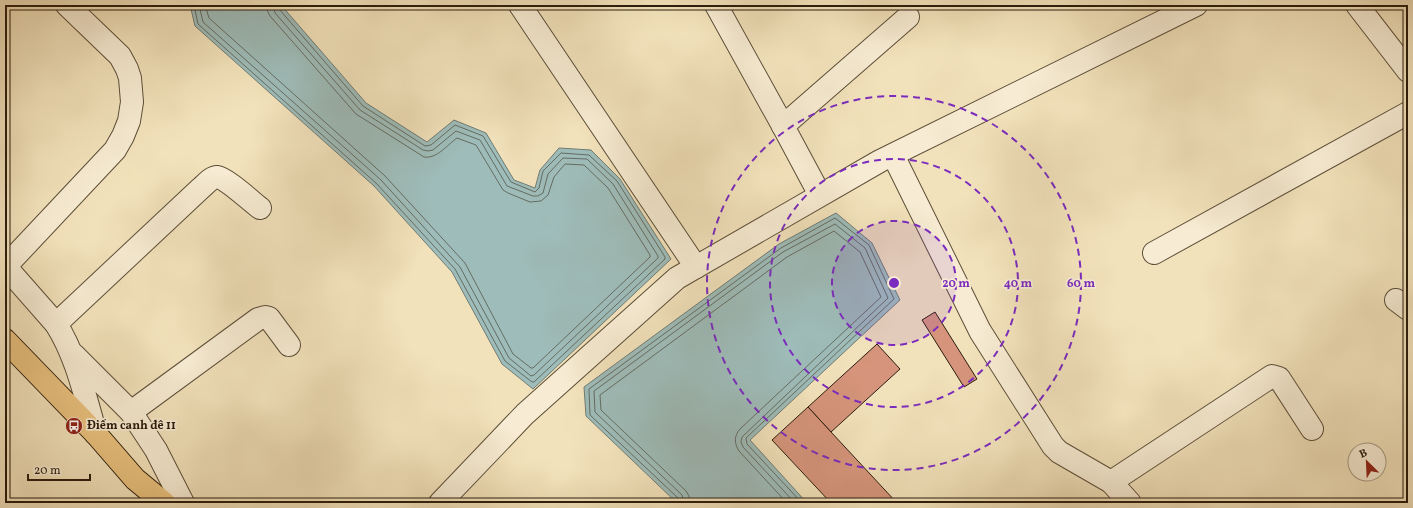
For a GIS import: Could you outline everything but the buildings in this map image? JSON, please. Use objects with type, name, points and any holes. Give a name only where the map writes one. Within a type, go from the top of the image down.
[{"type":"main road","points":[[5,340],[96,434],[135,478],[164,503]]},
{"type":"street","points":[[67,5],[120,56],[128,69],[132,102],[129,121],[115,150],[5,267],[56,324],[72,353],[96,434]]},
{"type":"street","points":[[520,5],[696,267]]},
{"type":"street","points":[[716,5],[820,195]]},
{"type":"street","points":[[440,503],[525,414],[677,278],[820,195],[893,155],[1196,5]]},
{"type":"street","points":[[1357,5],[1408,71]]},
{"type":"street","points":[[783,126],[908,17]]},
{"type":"street","points":[[1154,253],[1408,113]]},
{"type":"street","points":[[893,155],[980,331],[1053,446],[1059,452],[1111,482],[1130,503]]},
{"type":"street","points":[[56,324],[214,178],[218,177],[226,181],[260,208]]},
{"type":"street","points":[[131,412],[258,319],[265,317],[269,318],[289,345]]},
{"type":"street","points":[[72,353],[131,412],[156,450],[183,503]]},
{"type":"street","points":[[1111,482],[1272,376],[1279,378],[1312,429]]},
{"type":"street","points":[[135,478],[153,503]]},
{"type":"water","points":[[190,5],[281,5],[366,103],[427,142],[454,120],[486,133],[514,180],[535,188],[540,170],[559,148],[591,150],[620,179],[671,259],[533,389],[502,364],[452,272],[374,186],[195,26]]},
{"type":"water","points":[[836,213],[872,243],[900,300],[750,440],[807,503],[677,503],[586,416],[584,387],[779,244]]},
{"type":"place","name":"Điếm canh đê 11","points":[[74,426]]}]
